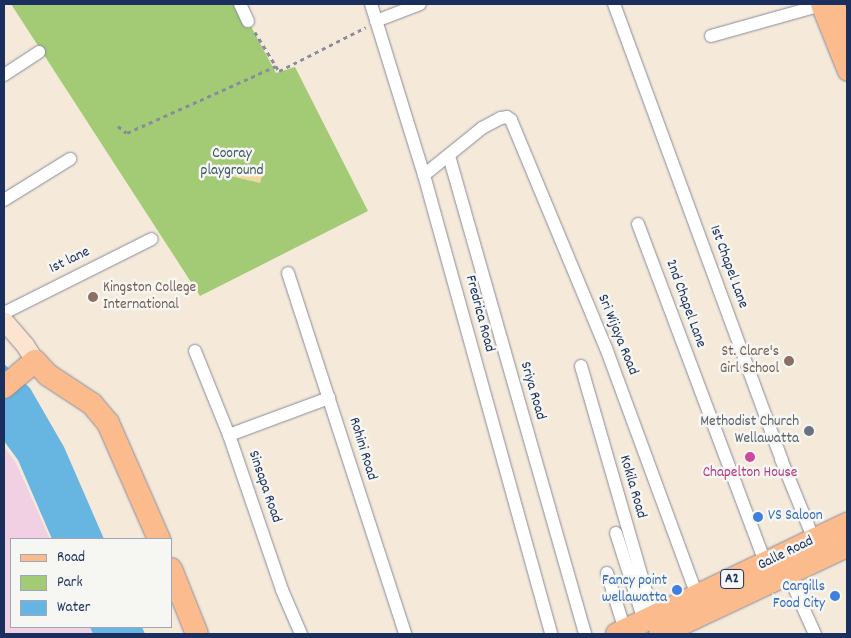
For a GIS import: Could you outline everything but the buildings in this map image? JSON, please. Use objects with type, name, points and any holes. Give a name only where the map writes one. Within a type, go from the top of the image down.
[{"type":"highway","points":[[11,382],[35,361],[48,375],[92,404],[108,423],[159,538]]},
{"type":"highway","name":"Galle Road","points":[[640,627],[697,596],[847,524]]},
{"type":"highway","name":"Galle Road","points":[[640,627],[788,574],[847,546]]},
{"type":"highway","points":[[172,572],[197,634]]},
{"type":"main road","points":[[825,4],[847,35]]},
{"type":"main road","points":[[825,4],[847,71]]},
{"type":"street","points":[[240,4],[248,21]]},
{"type":"street","name":"Fredrica Road","points":[[371,4],[424,175],[551,634]]},
{"type":"street","points":[[376,21],[420,4]]},
{"type":"street","name":"1st Chapel Lane","points":[[614,4],[781,459],[814,540]]},
{"type":"street","points":[[711,36],[825,4]]},
{"type":"street","points":[[4,76],[40,52]]},
{"type":"street","name":"Sri Wijaya Road","points":[[449,156],[482,128],[501,118],[507,117],[511,120],[606,348],[697,596]]},
{"type":"street","points":[[424,175],[449,156]]},
{"type":"street","name":"Sriya Road","points":[[449,156],[585,634]]},
{"type":"street","points":[[4,200],[70,159]]},
{"type":"street","name":"2nd Chapel Lane","points":[[638,224],[766,564]]},
{"type":"street","name":"1st lane","points":[[4,313],[152,239]]},
{"type":"street","name":"Rohini Road","points":[[288,273],[405,634]]},
{"type":"street","points":[[4,320],[25,345],[35,361]]},
{"type":"street","name":"Sinsapa Road","points":[[195,351],[229,435],[282,590],[301,634]]},
{"type":"street","name":"Kokila Road","points":[[581,366],[640,627]]},
{"type":"street","points":[[229,435],[329,398]]},
{"type":"street","points":[[616,533],[640,627]]},
{"type":"street","points":[[607,573],[640,627]]},
{"type":"street","points":[[788,574],[815,634]]},
{"type":"path","points":[[248,21],[279,71],[376,21]]},
{"type":"path","points":[[118,126],[127,133],[276,66]]},
{"type":"shaded area","points":[[4,447],[16,463],[50,538],[10,538],[10,628],[90,628],[93,634],[4,634]]},
{"type":"green space","name":"Cooray playground","points":[[11,4],[239,4],[276,73],[295,67],[368,211],[200,296]]},
{"type":"sand","points":[[219,166],[262,176],[260,183],[217,173]]},
{"type":"water","points":[[4,364],[30,388],[64,447],[104,538],[52,538],[18,460],[4,441]]},
{"type":"water","points":[[90,628],[142,628],[145,634],[93,634]]},
{"type":"place","name":"Kingston College International","points":[[93,297]]},
{"type":"place","name":"St. Clare's Girl School","points":[[789,361]]},
{"type":"place","name":"Methodist Church Wellawatta","points":[[809,431]]},
{"type":"place","name":"Chapelton House","points":[[750,457]]},
{"type":"place","name":"VS Saloon","points":[[758,517]]},
{"type":"place","name":"Fancy point wellawatta","points":[[677,590]]},
{"type":"place","name":"Cargills Food City","points":[[835,596]]}]
